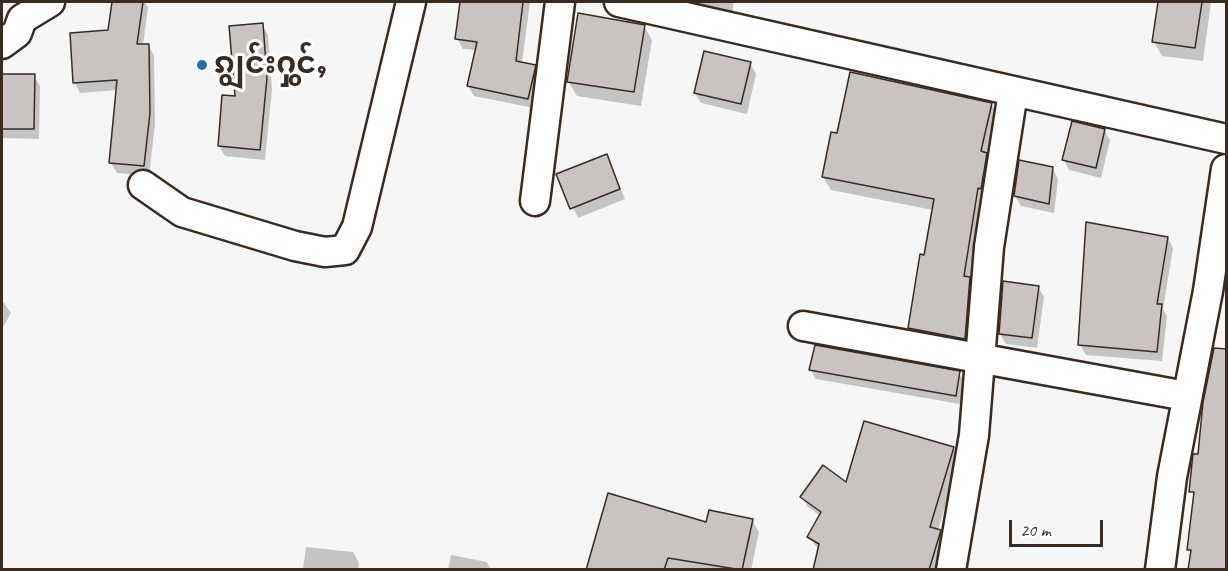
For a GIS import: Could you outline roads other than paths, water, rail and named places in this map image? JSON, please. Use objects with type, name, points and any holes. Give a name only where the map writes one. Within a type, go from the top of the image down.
[{"type":"street","points":[[2,44],[17,33],[22,19],[50,2]]},
{"type":"street","points":[[143,185],[182,212],[296,246],[324,252],[345,250],[357,227],[411,2]]},
{"type":"street","points":[[535,201],[560,2]]},
{"type":"street","points":[[619,2],[1227,139]]},
{"type":"street","points":[[951,570],[974,435],[989,247],[1013,92]]},
{"type":"street","points":[[1160,570],[1186,396],[1217,292],[1227,169]]},
{"type":"street","points":[[803,326],[1186,396]]},
{"type":"place","name":"ၵျွင်းႁွင်ႇ","points":[[202,65]]}]
